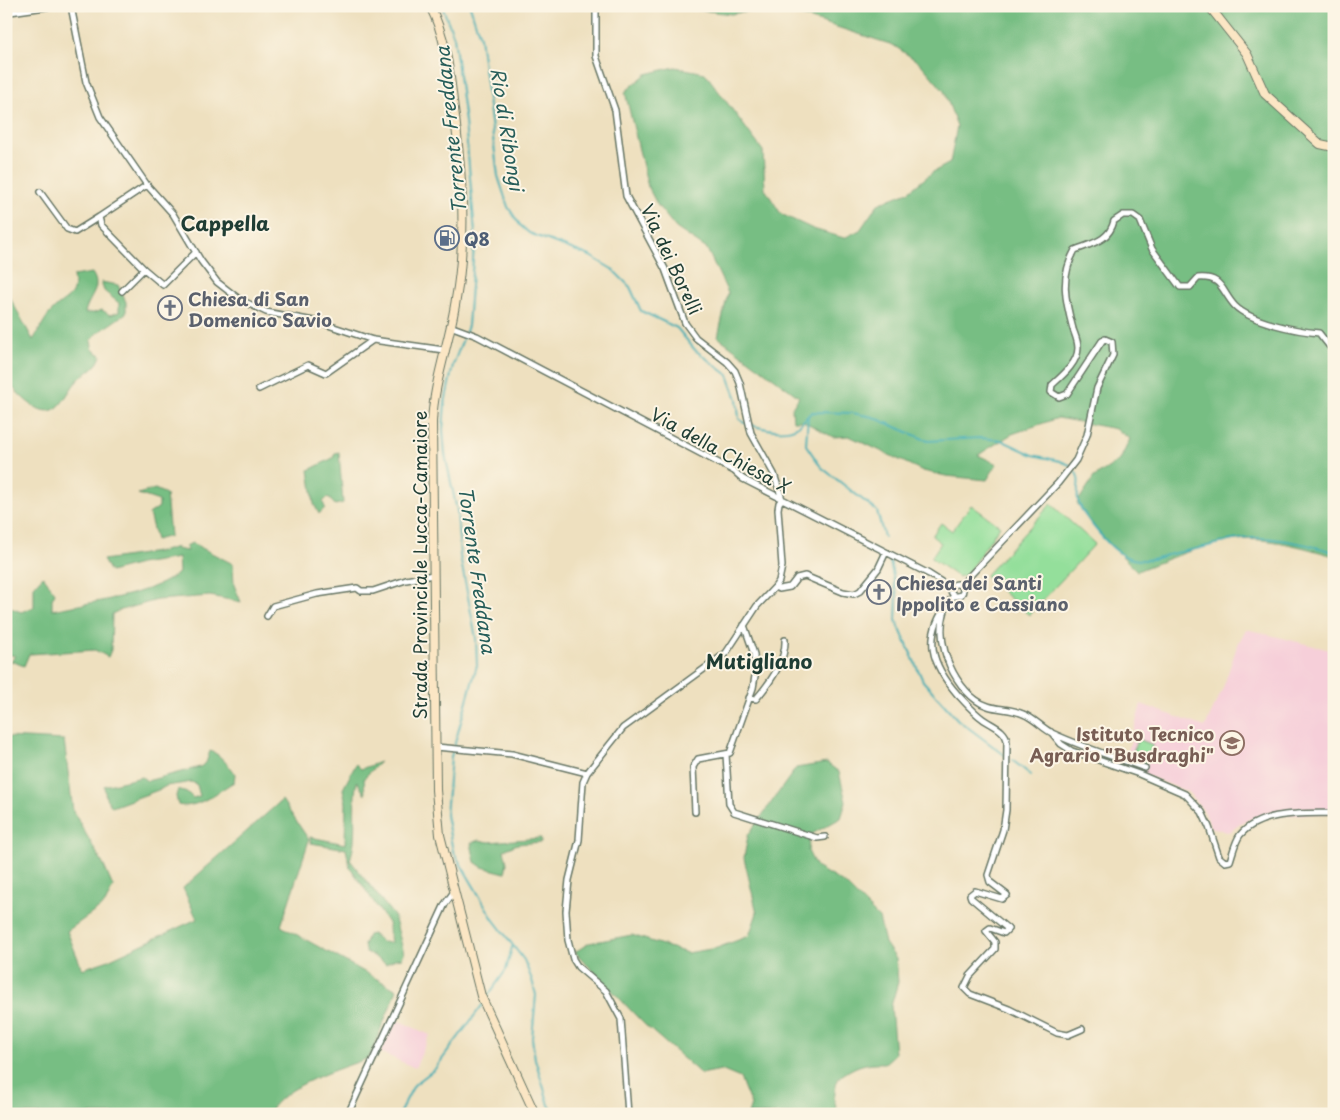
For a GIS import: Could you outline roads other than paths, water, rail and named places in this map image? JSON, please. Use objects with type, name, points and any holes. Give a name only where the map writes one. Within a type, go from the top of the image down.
[{"type":"main road","name":"Strada Provinciale Lucca-Camaiore","points":[[430,6],[444,41],[463,193],[460,272],[454,327],[444,350],[433,402],[432,422],[432,575],[440,835],[453,893],[481,996],[511,1057],[535,1114]]},
{"type":"main road","points":[[1209,6],[1247,54],[1265,94],[1320,144],[1334,147]]},
{"type":"street","points":[[6,15],[10,12],[52,6]]},
{"type":"street","points":[[71,6],[91,97],[100,118],[147,185],[173,214],[217,282],[239,299],[276,315],[319,322],[374,340],[444,350]]},
{"type":"street","name":"Via dei Borelli","points":[[596,6],[596,56],[615,110],[626,196],[664,269],[686,323],[696,338],[727,362],[735,372],[740,383],[750,429],[774,474],[782,499]]},
{"type":"street","points":[[40,192],[67,229],[75,232],[147,185]]},
{"type":"street","points":[[961,585],[1058,483],[1076,460],[1082,448],[1097,388],[1114,351],[1112,342],[1105,339],[1067,394],[1059,397],[1051,392],[1052,385],[1063,376],[1071,365],[1078,348],[1066,300],[1066,271],[1075,250],[1100,240],[1111,232],[1114,221],[1123,215],[1133,215],[1140,220],[1152,249],[1180,287],[1190,287],[1198,278],[1209,278],[1220,283],[1236,306],[1247,313],[1274,324],[1319,334],[1334,352]]},
{"type":"street","points":[[99,217],[102,225],[144,269],[163,285],[196,252]]},
{"type":"street","points":[[122,291],[144,269]]},
{"type":"street","name":"Via della Chiesa X","points":[[454,327],[477,336],[951,588]]},
{"type":"street","points":[[259,389],[308,365],[326,373],[374,340]]},
{"type":"street","points":[[628,1114],[621,1019],[606,991],[578,967],[572,959],[568,940],[566,911],[569,880],[579,840],[583,782],[587,773],[623,728],[718,659],[732,645],[744,625],[775,587],[782,566],[778,509],[782,499]]},
{"type":"street","points":[[775,587],[779,589],[790,587],[797,578],[805,576],[843,592],[854,594],[860,591],[878,569],[886,552]]},
{"type":"street","points":[[267,616],[273,606],[317,594],[357,588],[361,591],[373,591],[406,580],[432,575]]},
{"type":"street","points":[[954,595],[951,588],[956,584],[961,585]]},
{"type":"street","points":[[961,585],[962,594],[954,595],[937,621],[933,632],[933,651],[939,669],[971,709],[1005,734],[1007,742],[1006,810],[1003,830],[988,876],[990,882],[1007,895],[1002,899],[975,891],[970,895],[971,898],[1008,929],[1004,933],[990,928],[986,931],[995,942],[995,949],[970,976],[964,988],[970,994],[1009,1008],[1057,1033],[1068,1035],[1082,1029]]},
{"type":"street","points":[[948,602],[944,619],[944,652],[953,674],[961,685],[985,706],[1014,710],[1026,715],[1051,732],[1145,768]]},
{"type":"street","points":[[695,812],[693,767],[698,759],[730,753],[753,688],[754,661],[744,625]]},
{"type":"street","points":[[749,698],[756,699],[783,658],[786,651],[785,640]]},
{"type":"street","points":[[1051,732],[1061,744],[1072,751],[1139,774],[1186,794],[1202,812],[1219,857],[1225,862],[1230,861],[1240,836],[1249,826],[1275,817],[1334,813]]},
{"type":"street","points":[[436,747],[512,754],[587,773]]},
{"type":"street","points":[[726,754],[729,804],[734,812],[817,838],[825,837]]},
{"type":"street","points":[[348,1114],[446,904],[453,893]]},
{"type":"waterway","name":"Torrente Freddana","points":[[442,6],[454,37],[465,122],[475,233],[468,326],[453,365],[445,403],[443,430],[445,454],[457,511],[460,556],[476,638],[477,665],[451,757],[446,815],[453,851],[493,919],[524,960],[532,980],[536,995],[532,1038],[535,1059],[549,1105],[555,1114]]},
{"type":"waterway","name":"Rio di Ribongi","points":[[470,6],[480,37],[498,176],[508,207],[520,225],[529,233],[590,256],[612,269],[630,287],[641,311],[677,328],[695,350],[728,375],[737,399],[739,419],[747,424]]},
{"type":"waterway","name":"Rio di Ribongi","points":[[751,425],[768,429],[787,430],[798,426],[812,412],[852,413],[873,417],[928,441],[980,438],[1001,440],[1033,455],[1070,465]]},
{"type":"waterway","points":[[808,415],[806,445],[821,467],[877,511],[884,537]]},
{"type":"waterway","name":"Rio di Ribongi","points":[[1075,471],[1078,481],[1078,500],[1083,513],[1109,544],[1128,558],[1152,559],[1245,538],[1284,540],[1334,552]]},
{"type":"waterway","points":[[889,557],[897,595],[896,620],[923,681],[958,720],[1006,756]]},
{"type":"waterway","points":[[1012,760],[1031,775]]},
{"type":"waterway","points":[[485,1000],[506,970],[512,947]]},
{"type":"waterway","points":[[399,1114],[414,1085],[435,1069],[483,1004]]},
{"type":"place","name":"Q8","points":[[447,238]]},
{"type":"place","name":"Chiesa di San Domenico Savio","points":[[170,308]]},
{"type":"place","name":"Chiesa dei Santi Ippolito e Cassiano","points":[[879,592]]},
{"type":"place","name":"Istituto Tecnico Agrario \"Busdraghi\"","points":[[1232,743]]},
{"type":"district","name":"Cappella","points":[[225,223]]},
{"type":"district","name":"Mutigliano","points":[[759,661]]}]
